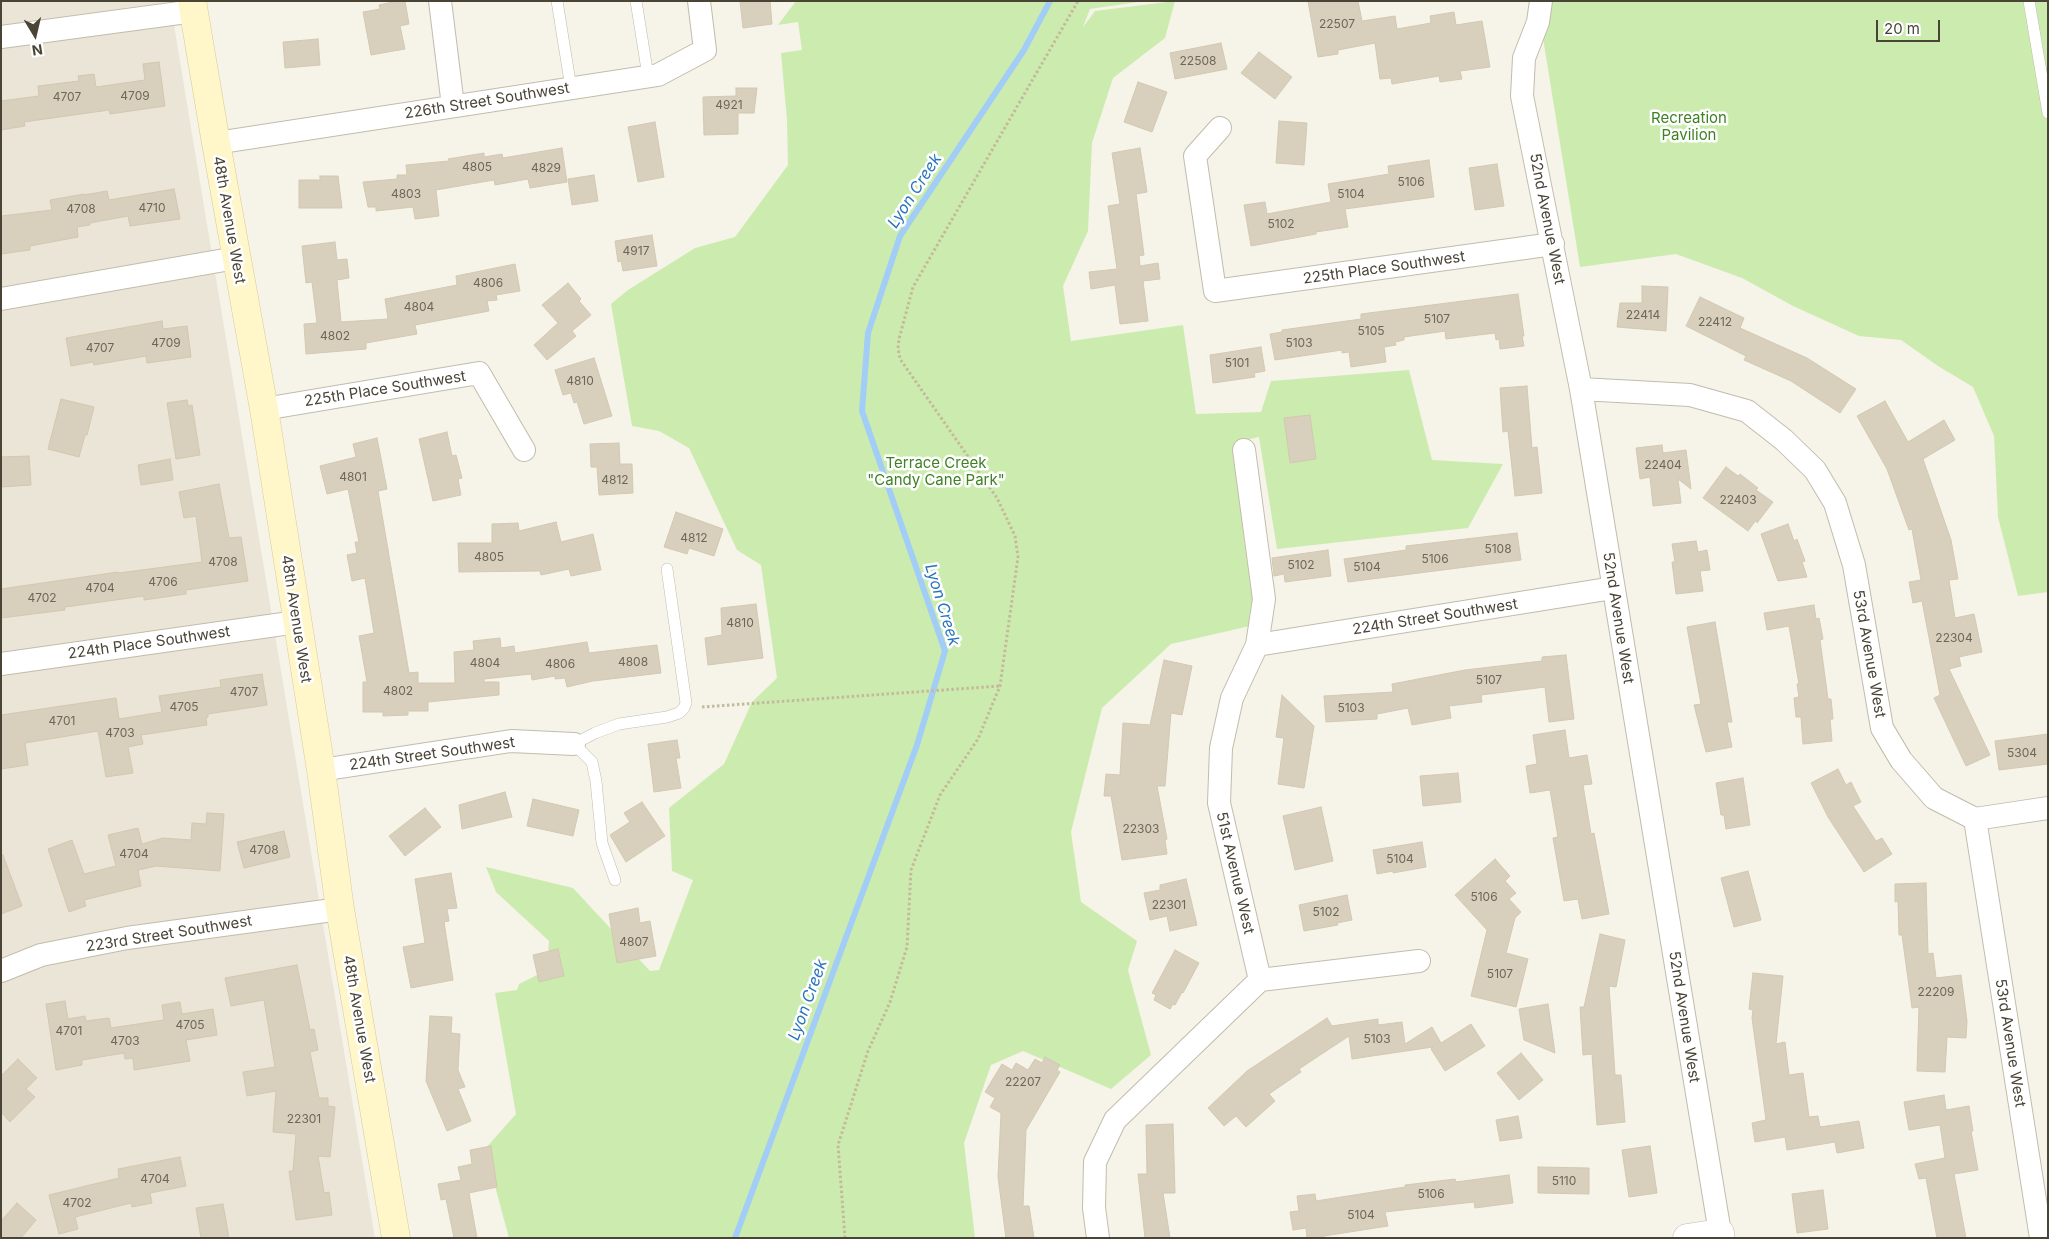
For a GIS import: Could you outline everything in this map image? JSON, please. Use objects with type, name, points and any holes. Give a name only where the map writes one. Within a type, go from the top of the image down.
[{"type":"main road","name":"48th Avenue West","points":[[193,6],[264,408],[321,770],[340,909],[396,1238]]},
{"type":"street","points":[[440,1],[452,106]]},
{"type":"street","name":"226th Street Southwest","points":[[216,143],[658,75],[705,50],[700,1]]},
{"type":"street","name":"52nd Avenue West","points":[[1540,1],[1538,22],[1524,58],[1522,96],[1581,390],[1720,1235]]},
{"type":"street","points":[[1,37],[193,6]]},
{"type":"street","name":"225th Place Southwest","points":[[1220,128],[1195,156],[1216,291],[1553,244]]},
{"type":"street","points":[[1,299],[236,258]]},
{"type":"street","name":"225th Place Southwest","points":[[264,408],[479,373],[524,450]]},
{"type":"street","name":"53rd Avenue West","points":[[1581,390],[1690,395],[1747,411],[1784,440],[1815,470],[1835,503],[1854,565],[1882,728],[1901,760],[1934,798],[1975,820],[2041,1238]]},
{"type":"street","name":"51st Avenue West","points":[[1244,450],[1264,599],[1257,645],[1232,698],[1220,748],[1219,803],[1260,980]]},
{"type":"street","name":"224th Street Southwest","points":[[1257,645],[1613,588]]},
{"type":"street","name":"224th Place Southwest","points":[[1,664],[297,622]]},
{"type":"street","name":"224th Street Southwest","points":[[321,770],[511,740],[574,744]]},
{"type":"street","points":[[1975,820],[2048,808]]},
{"type":"street","name":"223rd Street Southwest","points":[[1,971],[41,955],[127,938],[340,909]]},
{"type":"street","points":[[1098,1238],[1094,1208],[1095,1162],[1114,1120],[1260,980],[1419,961]]},
{"type":"street","points":[[1686,1238],[1720,1235]]},
{"type":"lane","points":[[557,1],[571,88]]},
{"type":"lane","points":[[636,1],[648,76]]},
{"type":"lane","points":[[2029,1],[2048,113]]},
{"type":"lane","points":[[615,880],[602,843],[596,781],[592,762],[574,744],[594,733],[619,724],[667,717],[684,708],[686,703],[667,569]]},
{"type":"path","points":[[845,1238],[838,1145],[868,1051],[890,1002],[907,947],[911,870],[940,795],[978,739],[1000,686],[1018,557],[1015,536],[997,498],[900,359],[898,348],[913,287],[1078,1]]},
{"type":"path","points":[[684,708],[1000,686]]},
{"type":"shaded area","points":[[1,1],[170,1],[375,1238],[1,1238]]},
{"type":"green space","name":"Terrace Creek \"Candy Cane Park\"","points":[[796,1],[1145,1],[1090,9],[1083,27],[1095,11],[1175,1],[1165,38],[1113,78],[1092,143],[1088,231],[1063,286],[1071,341],[1183,325],[1196,414],[1261,412],[1271,381],[1409,370],[1432,460],[1503,464],[1468,528],[1277,549],[1259,437],[1237,442],[1243,533],[1255,613],[1249,614],[1250,626],[1171,644],[1102,708],[1071,832],[1081,902],[1137,941],[1128,970],[1151,1055],[1111,1089],[1023,1051],[991,1065],[964,1143],[975,1238],[509,1238],[485,1149],[516,1114],[495,993],[517,990],[519,984],[547,970],[549,941],[496,892],[486,867],[573,888],[650,971],[659,970],[693,880],[672,871],[669,808],[724,764],[752,702],[777,678],[761,565],[737,550],[689,448],[659,431],[632,426],[611,304],[628,290],[695,248],[735,237],[788,165],[787,120],[781,53],[802,50],[798,22],[778,25]]},
{"type":"green space","name":"Recreation Pavilion","points":[[1537,1],[2048,1],[2048,592],[2018,596],[1998,517],[1994,436],[1973,387],[1938,366],[1901,340],[1859,336],[1793,306],[1742,278],[1676,254],[1580,267]]},
{"type":"building","points":[[405,1],[409,24],[400,26],[405,49],[371,55],[363,12],[380,9],[379,5]]},
{"type":"building","points":[[740,1],[770,1],[772,24],[743,28]]},
{"type":"building","points":[[1308,1],[1358,1],[1362,21],[1395,16],[1397,29],[1431,23],[1430,16],[1454,12],[1456,25],[1482,21],[1490,67],[1460,71],[1462,79],[1440,82],[1439,76],[1392,84],[1391,78],[1380,79],[1375,43],[1338,50],[1338,54],[1318,57]]},
{"type":"building","points":[[318,39],[320,65],[285,68],[283,42]]},
{"type":"building","points":[[1221,43],[1227,69],[1175,79],[1170,53]]},
{"type":"building","points":[[1259,52],[1292,77],[1275,99],[1241,73]]},
{"type":"building","points":[[159,62],[165,106],[110,114],[109,110],[24,122],[25,126],[1,130],[1,101],[39,96],[38,86],[79,81],[78,76],[94,74],[96,87],[145,80],[143,64]]},
{"type":"building","points":[[1138,82],[1167,92],[1152,132],[1124,122]]},
{"type":"building","points":[[736,88],[757,88],[754,113],[738,113],[738,134],[704,135],[703,97],[736,96]]},
{"type":"building","points":[[1279,121],[1307,123],[1304,165],[1276,163]]},
{"type":"building","points":[[655,122],[664,177],[638,182],[628,127]]},
{"type":"building","points":[[562,148],[567,182],[530,188],[528,179],[495,185],[494,180],[436,190],[439,216],[415,219],[413,207],[376,211],[376,207],[368,207],[363,182],[397,179],[397,175],[407,175],[406,165],[449,161],[448,159],[484,153],[484,157],[502,154],[503,158]]},
{"type":"building","points":[[1140,148],[1147,192],[1136,194],[1144,255],[1139,256],[1140,266],[1158,263],[1160,279],[1143,281],[1148,321],[1120,324],[1115,285],[1091,289],[1089,272],[1117,269],[1108,206],[1120,204],[1112,153]]},
{"type":"building","points":[[1429,160],[1434,197],[1345,209],[1348,227],[1251,246],[1244,205],[1265,202],[1267,214],[1331,202],[1328,184],[1389,174],[1388,166]]},
{"type":"building","points":[[1497,164],[1504,206],[1475,210],[1469,168]]},
{"type":"building","points":[[594,175],[598,201],[572,205],[568,179]]},
{"type":"building","points":[[320,176],[338,176],[342,208],[299,208],[299,180],[320,180]]},
{"type":"building","points":[[174,189],[180,219],[130,226],[128,216],[90,223],[90,225],[77,227],[78,237],[30,246],[30,250],[1,254],[1,216],[52,210],[50,200],[84,194],[107,191],[109,200]]},
{"type":"building","points":[[652,235],[657,266],[623,271],[621,261],[618,262],[615,241]]},
{"type":"building","points":[[335,242],[337,260],[347,259],[349,278],[337,280],[341,322],[388,319],[385,299],[457,285],[456,276],[515,264],[520,291],[496,295],[497,300],[487,301],[489,311],[415,325],[417,334],[366,343],[366,349],[306,354],[304,324],[317,323],[312,282],[306,283],[302,246]]},
{"type":"building","points":[[568,283],[581,299],[579,301],[591,315],[572,331],[576,336],[547,360],[534,345],[558,323],[542,305]]},
{"type":"building","points":[[1642,286],[1668,287],[1666,331],[1617,327],[1620,303],[1642,303]]},
{"type":"building","points":[[1518,294],[1524,346],[1500,349],[1499,339],[1496,340],[1495,333],[1446,339],[1445,331],[1404,337],[1404,340],[1395,342],[1396,345],[1384,347],[1386,362],[1351,367],[1349,352],[1342,353],[1342,350],[1275,360],[1270,334],[1282,332],[1282,330],[1361,319],[1361,314]]},
{"type":"building","points":[[1700,297],[1744,318],[1740,328],[1807,358],[1856,389],[1840,413],[1791,381],[1744,360],[1746,356],[1686,326]]},
{"type":"building","points":[[162,321],[163,329],[187,326],[191,357],[147,363],[146,356],[94,365],[93,362],[71,366],[66,338]]},
{"type":"building","points":[[1261,347],[1265,371],[1254,373],[1255,377],[1213,383],[1210,355]]},
{"type":"building","points":[[594,358],[612,416],[584,424],[577,402],[574,403],[571,393],[563,395],[555,370]]},
{"type":"building","points":[[1527,386],[1532,448],[1537,447],[1542,493],[1515,496],[1508,431],[1503,432],[1500,388]]},
{"type":"building","points":[[61,399],[94,407],[79,457],[48,449]]},
{"type":"building","points":[[187,400],[188,406],[192,405],[200,455],[176,459],[167,403]]},
{"type":"building","points":[[1885,401],[1908,442],[1944,420],[1955,440],[1923,459],[1951,540],[1958,579],[1949,580],[1955,618],[1974,614],[1982,652],[1959,657],[1961,666],[1949,669],[1990,755],[1966,766],[1934,698],[1940,695],[1922,601],[1913,603],[1909,582],[1921,580],[1912,529],[1909,530],[1887,469],[1857,416]]},
{"type":"building","points":[[1310,415],[1316,459],[1290,463],[1284,418]]},
{"type":"building","points":[[447,432],[452,456],[456,455],[462,478],[458,479],[461,495],[433,501],[419,439]]},
{"type":"building","points":[[377,438],[387,489],[378,491],[409,673],[418,672],[418,683],[455,683],[454,652],[474,650],[473,641],[500,638],[501,648],[514,646],[515,653],[587,642],[589,653],[657,645],[661,673],[593,681],[567,687],[565,678],[555,679],[555,676],[532,680],[531,674],[484,679],[484,682],[499,682],[499,695],[428,702],[428,711],[408,711],[408,715],[383,716],[383,712],[363,712],[363,682],[367,682],[359,636],[374,633],[365,578],[352,581],[347,555],[357,553],[355,542],[359,542],[348,489],[327,494],[320,466],[356,457],[353,444]]},
{"type":"building","points":[[619,443],[620,464],[632,464],[633,493],[599,495],[597,467],[591,467],[590,444]]},
{"type":"building","points":[[1662,445],[1663,453],[1686,450],[1691,489],[1678,479],[1681,503],[1653,506],[1650,477],[1640,479],[1636,448]]},
{"type":"building","points":[[29,456],[31,485],[1,487],[1,457]]},
{"type":"building","points":[[170,459],[173,480],[141,485],[138,465]]},
{"type":"building","points":[[1726,467],[1738,476],[1740,474],[1758,488],[1756,490],[1773,502],[1757,523],[1756,520],[1748,531],[1703,498]]},
{"type":"building","points":[[219,484],[229,538],[241,537],[248,581],[186,590],[186,594],[144,600],[144,596],[65,607],[65,610],[1,618],[1,589],[202,562],[196,516],[184,518],[179,492]]},
{"type":"building","points":[[676,512],[723,529],[714,556],[689,548],[687,554],[664,547]]},
{"type":"building","points":[[556,522],[561,542],[593,534],[601,570],[571,576],[569,569],[541,575],[540,571],[459,572],[458,543],[492,543],[492,524],[518,523],[519,531]]},
{"type":"building","points":[[1788,524],[1794,541],[1797,539],[1805,561],[1802,562],[1807,577],[1778,581],[1761,534]]},
{"type":"building","points":[[1517,533],[1521,560],[1348,582],[1344,559],[1406,550],[1406,546]]},
{"type":"building","points":[[1696,541],[1698,552],[1707,550],[1710,570],[1700,571],[1703,591],[1676,594],[1672,562],[1675,562],[1672,544]]},
{"type":"building","points":[[1328,550],[1331,576],[1285,582],[1284,574],[1274,576],[1272,558]]},
{"type":"building","points":[[756,604],[763,658],[708,665],[705,638],[722,635],[721,608]]},
{"type":"building","points":[[1814,605],[1816,619],[1819,618],[1823,639],[1820,640],[1828,699],[1831,699],[1833,719],[1830,719],[1832,741],[1803,744],[1801,717],[1796,717],[1794,698],[1799,697],[1797,684],[1799,684],[1789,626],[1767,630],[1764,613]]},
{"type":"building","points":[[1715,622],[1732,722],[1727,722],[1732,747],[1706,752],[1694,705],[1701,704],[1687,627]]},
{"type":"building","points":[[1566,655],[1574,719],[1549,722],[1545,687],[1481,695],[1482,702],[1449,706],[1451,718],[1412,725],[1408,708],[1377,714],[1377,719],[1326,722],[1324,696],[1393,692],[1392,684],[1465,670],[1542,661],[1542,657]]},
{"type":"building","points":[[1164,660],[1192,666],[1182,715],[1171,713],[1165,786],[1157,786],[1167,839],[1165,840],[1167,854],[1122,860],[1111,796],[1104,796],[1106,774],[1120,775],[1123,723],[1150,725]]},
{"type":"building","points":[[262,674],[267,705],[208,714],[206,718],[207,725],[141,735],[143,744],[128,747],[133,773],[106,777],[98,731],[25,743],[28,765],[1,769],[1,715],[116,698],[119,719],[162,712],[159,696],[221,687],[220,680]]},
{"type":"building","points":[[1282,695],[1314,726],[1304,788],[1278,784],[1284,738],[1276,737]]},
{"type":"building","points":[[1565,730],[1569,758],[1587,755],[1592,784],[1583,785],[1591,834],[1594,833],[1609,914],[1582,919],[1578,899],[1564,901],[1553,838],[1558,837],[1550,790],[1530,793],[1526,766],[1537,764],[1533,735]]},
{"type":"building","points":[[2048,734],[2048,764],[1999,770],[1995,741]]},
{"type":"building","points":[[677,740],[680,758],[676,758],[681,788],[654,792],[648,744]]},
{"type":"building","points":[[1838,769],[1846,785],[1851,782],[1861,802],[1853,806],[1876,841],[1882,838],[1892,854],[1864,872],[1828,817],[1811,783]]},
{"type":"building","points":[[1458,773],[1461,802],[1423,806],[1420,776]]},
{"type":"building","points":[[1743,778],[1750,825],[1726,829],[1724,815],[1721,815],[1716,783]]},
{"type":"building","points":[[505,792],[512,817],[462,829],[459,805]]},
{"type":"building","points":[[533,799],[579,810],[573,836],[527,826]]},
{"type":"building","points":[[642,802],[665,836],[626,862],[610,835],[630,822],[624,813]]},
{"type":"building","points":[[1321,807],[1333,861],[1295,870],[1283,816]]},
{"type":"building","points":[[425,808],[441,827],[405,856],[389,836]]},
{"type":"building","points":[[207,813],[224,814],[220,871],[156,866],[138,870],[141,886],[84,900],[86,906],[69,912],[48,849],[72,840],[84,874],[116,866],[108,835],[138,828],[142,844],[163,838],[191,840],[192,823],[206,824]]},
{"type":"building","points":[[284,831],[290,857],[244,868],[237,842]]},
{"type":"building","points":[[1422,842],[1426,867],[1377,874],[1373,850]]},
{"type":"building","points":[[3,855],[22,906],[1,914],[1,856]]},
{"type":"building","points":[[1495,859],[1510,876],[1505,881],[1516,893],[1509,899],[1521,912],[1515,918],[1506,953],[1528,959],[1516,1007],[1471,996],[1487,930],[1455,895]]},
{"type":"building","points":[[1748,871],[1761,920],[1734,927],[1721,878]]},
{"type":"building","points":[[451,873],[457,908],[447,909],[449,921],[444,922],[453,980],[411,988],[403,947],[425,943],[415,879]]},
{"type":"building","points":[[1186,879],[1197,925],[1170,931],[1167,916],[1150,920],[1144,893],[1160,890],[1160,885]]},
{"type":"building","points":[[1926,883],[1928,954],[1933,953],[1936,978],[1961,975],[1967,1021],[1966,1038],[1947,1037],[1945,1072],[1917,1071],[1919,1007],[1912,1008],[1902,935],[1899,935],[1898,901],[1895,902],[1895,884]]},
{"type":"building","points":[[1347,895],[1352,920],[1337,923],[1338,925],[1304,931],[1299,905]]},
{"type":"building","points":[[638,908],[640,923],[650,921],[656,956],[617,963],[609,914]]},
{"type":"building","points":[[1600,934],[1625,940],[1616,987],[1609,986],[1615,1075],[1621,1075],[1625,1122],[1597,1125],[1592,1054],[1583,1055],[1580,1007],[1584,1007]]},
{"type":"building","points":[[558,949],[564,976],[539,982],[533,955]]},
{"type":"building","points":[[1175,950],[1199,963],[1183,993],[1170,1009],[1154,1000],[1156,995],[1152,993]]},
{"type":"building","points":[[297,965],[310,1030],[314,1029],[318,1050],[310,1052],[319,1098],[328,1098],[328,1106],[335,1107],[330,1157],[318,1156],[324,1193],[329,1192],[332,1215],[296,1220],[289,1171],[293,1171],[296,1134],[273,1132],[276,1091],[247,1096],[243,1072],[275,1067],[264,1000],[231,1006],[225,978]]},
{"type":"building","points":[[1753,973],[1783,976],[1776,1044],[1785,1042],[1789,1075],[1803,1073],[1809,1117],[1818,1116],[1820,1127],[1859,1121],[1864,1148],[1837,1153],[1835,1142],[1787,1150],[1785,1137],[1755,1142],[1752,1123],[1766,1120],[1752,1018],[1753,1010],[1749,1009]]},
{"type":"building","points":[[65,1001],[68,1019],[85,1016],[86,1021],[109,1018],[111,1028],[164,1020],[162,1005],[180,1002],[182,1014],[213,1009],[217,1035],[186,1040],[190,1061],[134,1070],[133,1058],[125,1059],[124,1053],[82,1060],[82,1065],[56,1070],[46,1004]]},
{"type":"building","points":[[1548,1004],[1555,1053],[1524,1040],[1519,1009]]},
{"type":"building","points":[[430,1016],[452,1017],[451,1033],[460,1034],[458,1070],[465,1087],[458,1089],[471,1121],[447,1131],[426,1081]]},
{"type":"building","points":[[1327,1018],[1332,1026],[1378,1019],[1378,1025],[1402,1022],[1405,1044],[1432,1027],[1441,1043],[1471,1024],[1485,1046],[1445,1071],[1431,1049],[1433,1047],[1352,1059],[1349,1036],[1299,1069],[1301,1072],[1269,1094],[1275,1101],[1246,1127],[1236,1116],[1224,1126],[1208,1108],[1247,1071]]},
{"type":"building","points":[[1521,1053],[1543,1080],[1519,1100],[1497,1073]]},
{"type":"building","points":[[1045,1057],[1060,1065],[1057,1070],[1060,1072],[1026,1130],[1023,1206],[1029,1206],[1034,1238],[1006,1238],[998,1177],[1001,1113],[990,1107],[995,1098],[985,1092],[1002,1064],[1012,1070],[1016,1063],[1028,1070],[1035,1059],[1042,1063]]},
{"type":"building","points":[[18,1059],[37,1078],[26,1089],[35,1097],[10,1122],[1,1112],[1,1076]]},
{"type":"building","points":[[1944,1095],[1946,1110],[1969,1106],[1973,1131],[1971,1131],[1978,1170],[1954,1174],[1966,1238],[1937,1238],[1926,1178],[1919,1179],[1915,1164],[1945,1158],[1940,1125],[1909,1130],[1904,1102]]},
{"type":"building","points":[[1518,1116],[1522,1138],[1500,1141],[1496,1120]]},
{"type":"building","points":[[1173,1124],[1175,1193],[1163,1193],[1170,1238],[1145,1238],[1138,1174],[1147,1174],[1146,1125]]},
{"type":"building","points":[[491,1146],[497,1187],[469,1193],[477,1238],[454,1238],[446,1199],[441,1200],[438,1184],[461,1180],[458,1167],[472,1164],[470,1150]]},
{"type":"building","points":[[1650,1146],[1657,1193],[1629,1197],[1622,1150]]},
{"type":"building","points":[[180,1157],[186,1186],[150,1193],[152,1203],[132,1207],[131,1203],[75,1217],[78,1229],[59,1234],[49,1195],[119,1178],[118,1169]]},
{"type":"building","points":[[1538,1167],[1589,1168],[1589,1194],[1538,1193]]},
{"type":"building","points":[[1509,1175],[1513,1203],[1475,1208],[1474,1202],[1385,1212],[1388,1226],[1324,1236],[1324,1238],[1307,1238],[1306,1228],[1293,1230],[1290,1212],[1299,1211],[1297,1196],[1315,1194],[1316,1201],[1405,1187],[1405,1185],[1455,1179],[1456,1182]]},
{"type":"building","points":[[1823,1190],[1828,1229],[1797,1233],[1792,1194]]},
{"type":"building","points":[[17,1203],[36,1220],[21,1238],[1,1238],[1,1221]]},
{"type":"building","points":[[223,1204],[229,1238],[201,1238],[196,1208]]},
{"type":"waterway","name":"Lyon Creek","points":[[735,1238],[917,745],[945,651],[862,411],[868,333],[900,236],[1024,50],[1050,1]]}]
